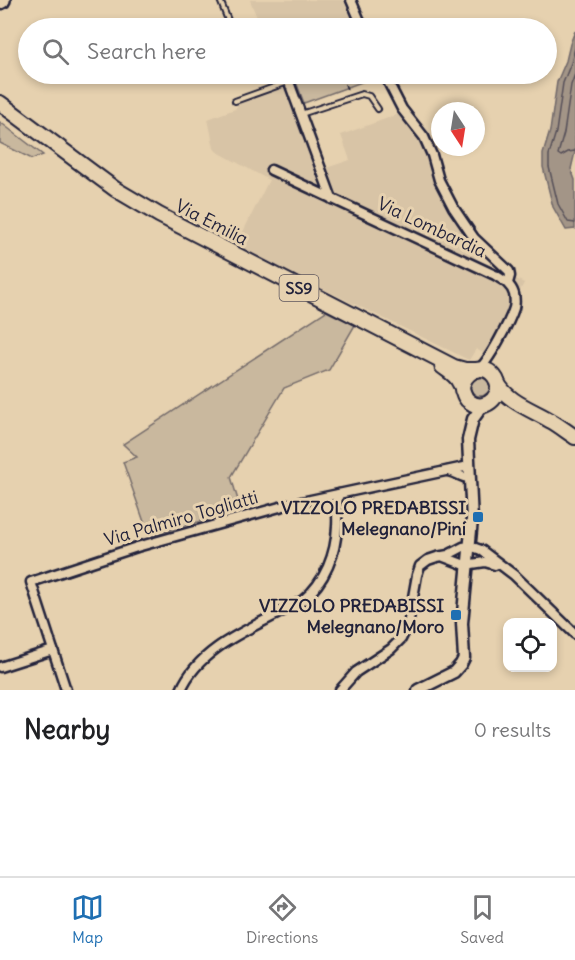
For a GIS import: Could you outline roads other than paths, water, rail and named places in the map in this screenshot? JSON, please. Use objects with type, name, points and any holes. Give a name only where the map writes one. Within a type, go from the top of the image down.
[{"type":"main road","name":"Via Emilia","points":[[0,103],[88,170],[150,210],[422,351],[459,369],[477,370]]},
{"type":"main road","name":"Via Emilia","points":[[422,351],[460,382],[464,394]]},
{"type":"main road","points":[[528,409],[507,402],[475,405],[464,394],[463,381],[466,376],[477,370],[488,371],[503,391],[575,437]]},
{"type":"main road","points":[[486,405],[496,395],[498,389],[496,379]]},
{"type":"street","points":[[351,0],[359,18]]},
{"type":"street","points":[[290,84],[332,199]]},
{"type":"street","points":[[389,84],[402,109],[424,137],[439,180],[453,207],[474,238],[509,271],[508,283],[513,293],[513,310],[492,352],[483,366],[477,370]]},
{"type":"street","name":"Via Lombardia","points":[[271,170],[508,283]]},
{"type":"street","points":[[492,352],[491,363],[496,379]]},
{"type":"street","points":[[464,394],[472,423]]},
{"type":"street","points":[[418,690],[454,672],[463,660],[465,651],[462,623],[472,520],[468,440],[472,423],[481,408],[486,405]]},
{"type":"street","name":"Via Palmiro Togliatti","points":[[54,650],[31,582],[166,538],[287,505],[469,466]]},
{"type":"street","name":"Via Palmiro Togliatti","points":[[448,471],[462,478],[470,478]]},
{"type":"street","points":[[181,690],[195,667],[209,653],[303,600],[313,591],[325,573],[332,556],[337,527],[336,501],[339,494]]},
{"type":"street","points":[[340,690],[352,676],[391,649],[401,639],[410,618],[420,566],[428,560],[448,555],[463,547],[470,546],[481,550],[514,575],[575,634]]},
{"type":"street","points":[[441,556],[468,565],[485,562],[504,568]]},
{"type":"street","points":[[0,667],[54,650],[66,690]]},
{"type":"lane","points":[[220,0],[227,18]]},
{"type":"lane","points":[[235,101],[276,84]]},
{"type":"lane","points":[[301,114],[357,94],[366,94],[373,99],[378,110]]},
{"type":"water","points":[[575,31],[575,152],[571,169],[575,180],[575,229],[566,230],[553,207],[543,167],[543,154],[550,131],[557,82]]},
{"type":"place","name":"VIZZOLO PREDABISSI Melegnano/Pini","points":[[478,517]]},
{"type":"place","name":"VIZZOLO PREDABISSI Melegnano/Moro","points":[[456,615]]}]
